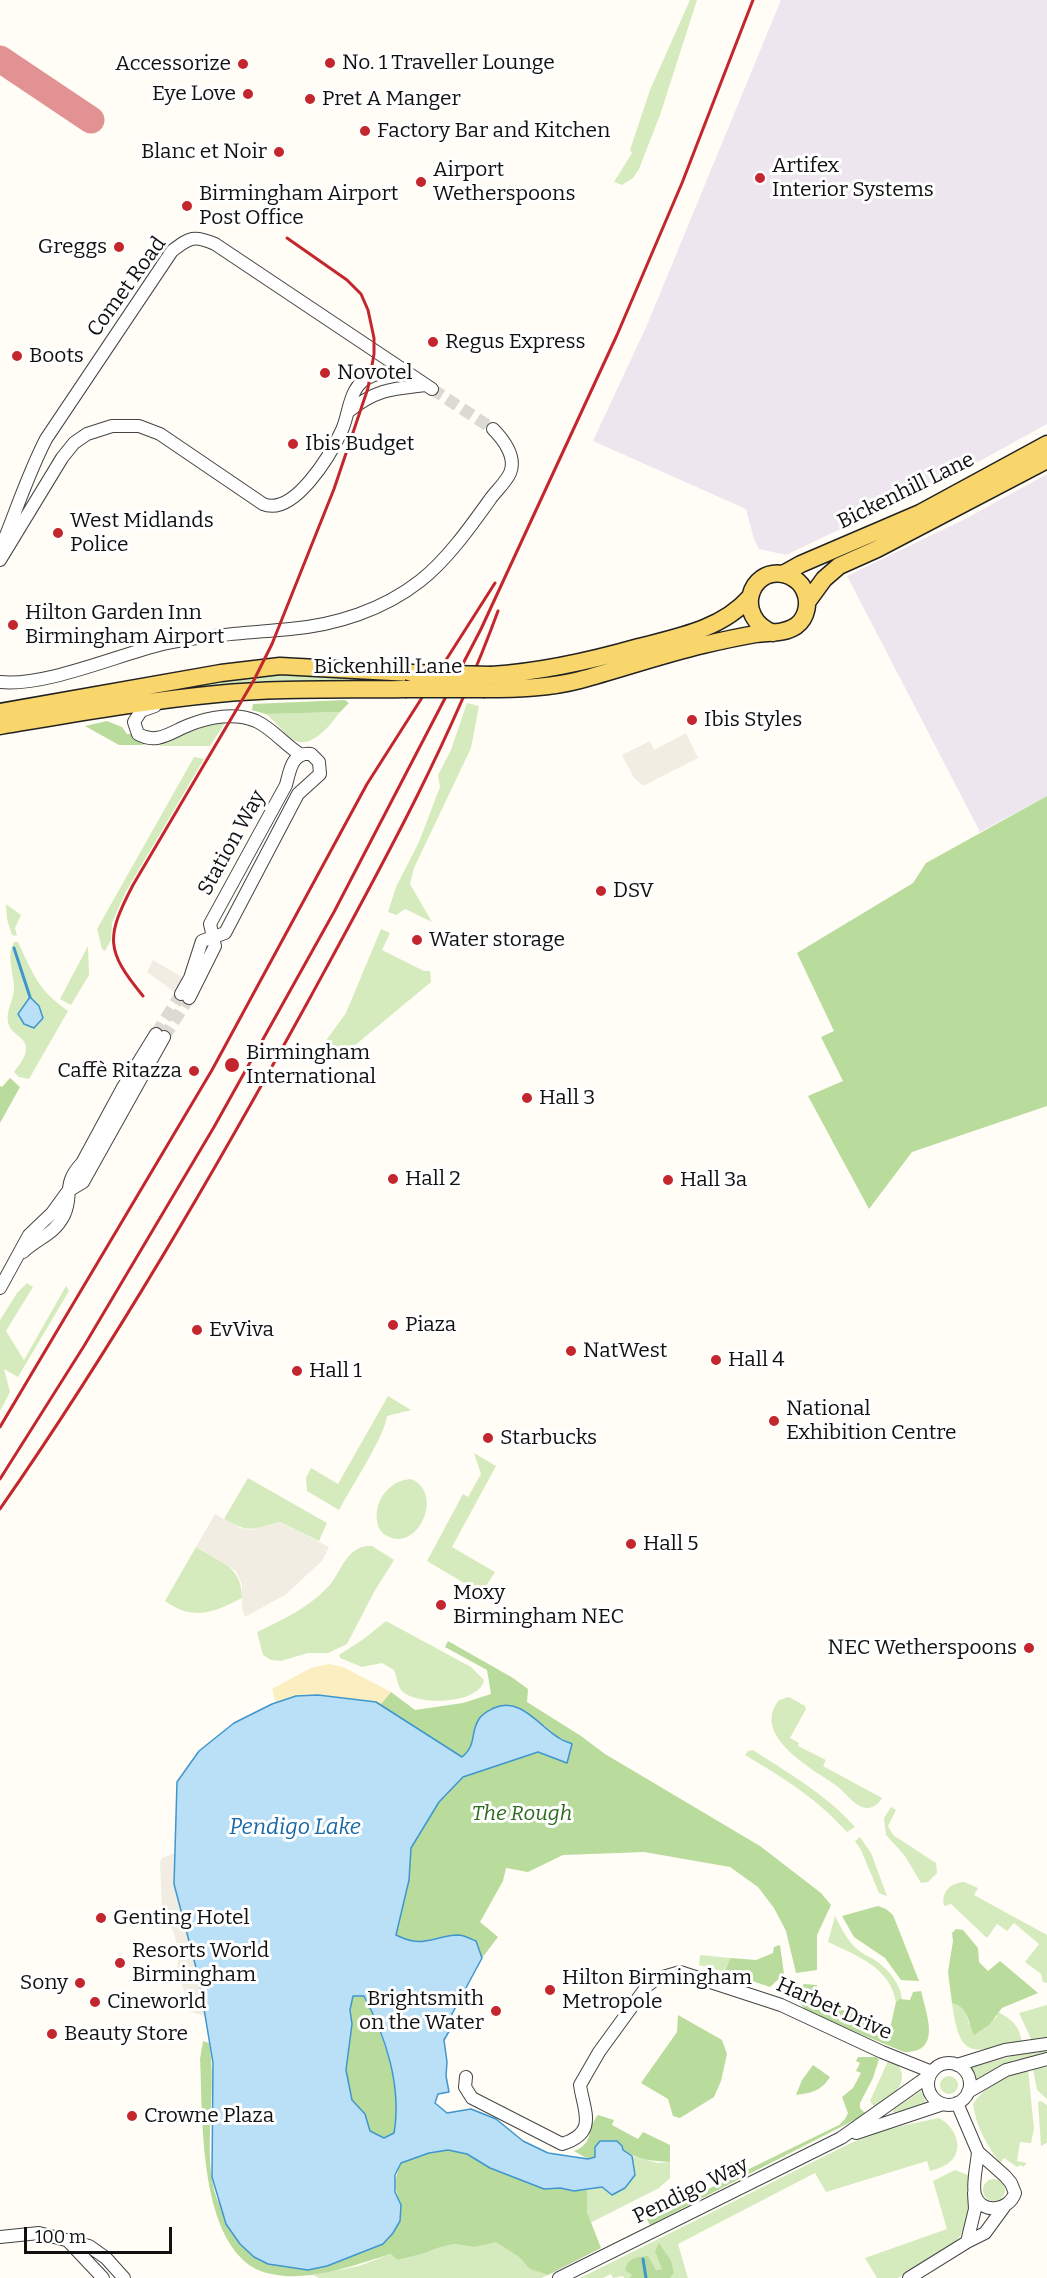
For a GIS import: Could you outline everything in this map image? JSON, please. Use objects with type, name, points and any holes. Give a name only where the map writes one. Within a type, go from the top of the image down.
[{"type":"main road","name":"Bickenhill Lane","points":[[783,574],[801,564],[920,513],[1047,444]]},
{"type":"main road","name":"Bickenhill Lane","points":[[808,601],[824,579],[839,566],[897,539],[1047,460]]},
{"type":"main road","points":[[783,574],[794,578],[800,584],[808,601],[804,616],[798,625],[773,633],[756,622],[750,610],[751,594],[764,579],[771,575],[783,574]]},
{"type":"main road","name":"Bickenhill Lane","points":[[0,726],[182,698],[259,692],[405,689],[488,682],[579,664],[693,632],[715,624],[732,614],[751,594]]},
{"type":"main road","name":"Bickenhill Lane","points":[[0,712],[221,673],[280,666],[411,673],[524,688],[576,681],[703,645],[756,634],[773,633]]},
{"type":"street","name":"Comet Road","points":[[0,550],[31,469],[46,439],[172,251],[187,240],[200,238],[215,244],[428,387],[385,390],[364,399],[349,411]]},
{"type":"street","points":[[0,560],[74,443],[87,435],[112,426],[139,426],[160,434],[270,507],[279,506],[291,501],[305,487],[332,447],[349,411],[352,396],[362,381],[378,372],[404,371]]},
{"type":"street","points":[[2,683],[49,677],[171,643],[331,623],[378,607],[421,580],[466,534],[511,471],[506,442],[492,429]]},
{"type":"street","points":[[182,698],[141,711],[134,722],[138,734],[145,739],[157,739],[211,717],[234,716],[256,721],[300,754],[311,754],[316,757],[320,767],[317,778],[307,784],[295,778],[291,768],[294,760],[300,754]]},
{"type":"street","name":"Station Way","points":[[185,996],[215,946],[210,924],[286,785],[291,768]]},
{"type":"street","name":"Station Way","points":[[212,937],[225,933],[298,794],[307,784]]},
{"type":"street","points":[[0,1288],[29,1234],[52,1213],[68,1191],[72,1173],[82,1163],[122,1089],[160,1036]]},
{"type":"street","name":"Harbet Drive","points":[[466,2077],[465,2087],[472,2098],[562,2144],[570,2141],[582,2135],[586,2124],[586,2106],[580,2085],[594,2059],[647,1986],[656,1979],[680,1971],[781,2004],[931,2074]]},
{"type":"street","points":[[1047,2044],[1005,2050],[957,2065],[941,2065],[931,2074],[928,2081],[930,2093],[943,2104],[957,2103],[968,2092],[1006,2070],[1047,2059]]},
{"type":"street","points":[[957,2065],[969,2079],[968,2092]]},
{"type":"street","name":"Pendigo Way","points":[[841,2138],[931,2074]]},
{"type":"street","points":[[909,2278],[967,2242],[985,2234],[1004,2207],[1012,2201],[1015,2193],[1011,2183],[978,2152],[957,2103]]},
{"type":"street","name":"Pendigo Way","points":[[559,2278],[841,2138],[943,2104]]},
{"type":"street","points":[[967,2242],[975,2209],[974,2192],[978,2152]]},
{"type":"street","points":[[974,2192],[982,2205],[990,2208],[1004,2207]]},
{"type":"street","points":[[0,2237],[39,2233],[67,2240],[98,2251],[124,2278]]},
{"type":"street","points":[[67,2240],[103,2278]]},
{"type":"shaded area","points":[[781,0],[1047,0],[1047,424],[918,495],[786,555],[759,549],[746,509],[593,441],[647,325]]},
{"type":"shaded area","points":[[1047,474],[1047,796],[980,832],[847,576],[967,518]]},
{"type":"shaded area","points":[[686,733],[698,758],[643,786],[634,778],[622,755],[650,741],[654,750]]},
{"type":"shaded area","points":[[153,960],[184,978],[177,994],[147,972]]},
{"type":"shaded area","points":[[215,1514],[240,1528],[252,1530],[280,1522],[329,1547],[322,1561],[285,1595],[245,1617],[242,1608],[242,1585],[236,1571],[196,1547]]},
{"type":"shaded area","points":[[175,1853],[174,1884],[200,1979],[205,2016],[191,2012],[177,1970],[179,1952],[174,1933],[162,1912],[160,1862],[162,1858]]},
{"type":"green space","points":[[690,0],[697,0],[660,115],[639,169],[633,178],[622,185],[614,182],[632,153],[630,150],[650,90]]},
{"type":"green space","points":[[297,672],[360,676],[357,683],[0,718],[240,676]]},
{"type":"green space","points":[[345,700],[349,703],[340,712],[266,714],[252,710],[253,704]]},
{"type":"green space","points":[[467,703],[479,706],[471,748],[414,868],[410,884],[432,922],[405,909],[396,915],[388,912],[396,887],[419,842],[440,787],[438,775],[451,750]]},
{"type":"green space","points":[[340,712],[319,736],[305,742],[297,742],[290,738],[266,714]]},
{"type":"green space","points":[[107,721],[122,727],[127,734],[133,734],[136,740],[144,745],[119,745],[85,726]]},
{"type":"green space","points":[[209,723],[225,723],[210,746],[159,746]]},
{"type":"green space","points":[[194,757],[204,759],[125,893],[112,923],[111,940],[105,951],[102,949],[97,929]]},
{"type":"green space","points":[[1047,796],[1047,1106],[912,1152],[869,1209],[808,1096],[843,1081],[821,1037],[834,1031],[797,953],[913,883],[926,863]]},
{"type":"green space","points":[[6,904],[21,915],[15,928],[17,936],[12,935],[7,919]]},
{"type":"green space","points":[[381,929],[390,933],[382,950],[424,971],[430,971],[431,982],[342,1056],[327,1062],[317,1053],[346,1013]]},
{"type":"green space","points":[[14,942],[18,942],[43,988],[68,1011],[29,1079],[19,1077],[14,1072],[24,1057],[26,1047],[24,1041],[11,1029],[8,1019],[14,993],[10,959]]},
{"type":"green space","points":[[88,946],[89,975],[71,1005],[60,999]]},
{"type":"green space","points":[[10,1078],[20,1087],[0,1123],[0,1086],[2,1087]]},
{"type":"green space","points":[[27,1283],[33,1287],[6,1331],[24,1360],[66,1286],[69,1291],[18,1377],[4,1369],[10,1392],[0,1411],[0,1320],[17,1293]]},
{"type":"green space","points":[[388,1396],[411,1410],[387,1416],[374,1449],[339,1510],[307,1491],[306,1478],[311,1468],[338,1484]]},
{"type":"green space","points":[[474,1453],[496,1466],[452,1547],[495,1572],[484,1589],[476,1590],[427,1561],[463,1494],[468,1497],[481,1474]]},
{"type":"green space","points":[[248,1478],[327,1523],[319,1541],[280,1522],[252,1529],[240,1527],[224,1519]]},
{"type":"green space","points":[[411,1479],[421,1486],[426,1496],[427,1508],[423,1519],[409,1536],[398,1539],[387,1536],[378,1526],[378,1506],[390,1487],[403,1480]]},
{"type":"green space","points":[[372,1546],[394,1560],[374,1592],[347,1644],[328,1653],[308,1653],[281,1661],[271,1660],[263,1655],[257,1632],[295,1612],[321,1594],[348,1557],[359,1548]]},
{"type":"green space","points":[[196,1547],[221,1561],[234,1572],[241,1587],[242,1598],[222,1608],[203,1613],[185,1611],[165,1601]]},
{"type":"green space","points":[[386,1621],[471,1667],[484,1680],[480,1688],[461,1698],[435,1701],[422,1699],[403,1692],[394,1670],[382,1663],[362,1667],[340,1658],[339,1655]]},
{"type":"green space","name":"The Rough","points":[[448,1641],[528,1689],[527,1702],[605,1754],[760,1846],[821,1893],[831,1905],[817,1935],[817,1970],[796,1973],[786,1931],[774,1908],[758,1887],[730,1867],[644,1852],[563,1855],[528,1872],[506,1868],[503,1881],[480,1922],[498,1937],[482,1958],[476,1941],[463,1936],[414,1941],[396,1935],[409,1880],[411,1848],[439,1802],[463,1777],[538,1752],[567,1763],[559,1738],[544,1725],[477,1721],[471,1750],[462,1757],[380,1705],[391,1692],[415,1710],[463,1703],[491,1694],[487,1670],[445,1647]]},
{"type":"green space","points":[[789,1697],[805,1706],[806,1709],[790,1738],[799,1743],[798,1746],[826,1760],[823,1766],[882,1798],[876,1805],[865,1808],[855,1803],[837,1786],[800,1761],[778,1739],[772,1726],[772,1713],[779,1700]]},
{"type":"green space","points":[[753,1750],[819,1794],[855,1827],[847,1832],[811,1799],[745,1755],[748,1751]]},
{"type":"green space","points":[[891,1807],[896,1810],[888,1826],[893,1835],[936,1863],[937,1873],[928,1882],[921,1883],[905,1856],[886,1835],[884,1818]]},
{"type":"green space","points":[[860,1837],[871,1853],[887,1896],[879,1893],[855,1841]]},
{"type":"green space","points":[[964,1882],[978,1888],[974,1895],[1047,1935],[1047,1983],[1043,1982],[1041,1974],[1025,1962],[1039,1944],[1014,1923],[1007,1931],[997,1924],[987,1938],[951,1904],[944,1906],[944,1896],[948,1889]]},
{"type":"green space","points":[[878,1906],[893,1915],[919,1981],[901,1980],[885,1958],[854,1937],[842,1916]]},
{"type":"green space","points":[[835,1916],[852,1944],[881,1964],[893,1977],[902,1999],[896,2002],[887,1980],[871,1964],[828,1942]]},
{"type":"green space","points":[[956,1929],[963,1930],[978,1948],[979,1962],[988,1971],[1000,1961],[1038,1993],[1002,2008],[989,2025],[974,2035],[967,2015],[961,2007],[952,2003],[948,1972],[953,1941],[952,1933]]},
{"type":"green space","points":[[780,1945],[784,1974],[770,1987],[725,1972],[730,1958],[756,1960],[773,1953],[774,1947]]},
{"type":"green space","points":[[700,1955],[730,1958],[725,1972],[699,1965]]},
{"type":"green space","points":[[804,1984],[817,1985],[814,1999],[890,2028],[896,2002],[900,1999],[910,2000],[913,1992],[921,1991],[928,2022],[928,2040],[916,2051],[904,2052],[807,2012],[800,2003],[798,1990]]},
{"type":"green space","points":[[353,1996],[364,1996],[385,2046],[394,2081],[396,2116],[394,2134],[384,2138],[370,2131],[365,2114],[352,2100],[346,2070]]},
{"type":"green space","points":[[952,2003],[960,2005],[969,2024],[996,2018],[998,2012],[1014,2024],[1022,2042],[980,2050],[971,2048],[964,2044],[959,2035]]},
{"type":"green space","points":[[1047,2005],[1047,2039],[1032,2041],[1019,2013]]},
{"type":"green space","points":[[678,2015],[722,2040],[727,2054],[721,2081],[714,2097],[680,2118],[673,2116],[668,2099],[641,2083],[677,2032]]},
{"type":"green space","points":[[203,2041],[209,2043],[211,2062],[210,2163],[212,2182],[220,2205],[268,2264],[308,2270],[327,2266],[383,2244],[401,2205],[396,2184],[401,2163],[429,2153],[448,2150],[467,2154],[490,2168],[544,2189],[587,2190],[587,2212],[601,2248],[548,2275],[530,2269],[519,2257],[496,2242],[474,2247],[454,2244],[398,2260],[391,2254],[339,2270],[312,2275],[281,2276],[254,2268],[236,2252],[222,2229],[213,2202],[207,2172],[202,2111],[200,2059]]},
{"type":"green space","points":[[1047,2049],[1047,2055],[1015,2060],[974,2080],[969,2068],[1030,2051]]},
{"type":"green space","points":[[858,2057],[879,2059],[873,2078],[860,2103],[860,2108],[866,2114],[650,2225],[647,2219],[839,2125],[848,2113],[842,2097],[853,2088],[861,2073],[856,2071],[860,2063],[856,2061]]},
{"type":"green space","points":[[888,2061],[899,2066],[902,2080],[892,2095],[875,2108],[870,2101]]},
{"type":"green space","points":[[813,2065],[830,2077],[816,2090],[796,2095],[802,2080]]},
{"type":"green space","points":[[1047,2067],[1047,2099],[1037,2090],[1033,2069]]},
{"type":"green space","points":[[1028,2069],[1034,2129],[1031,2143],[1020,2142],[1017,2161],[1027,2163],[1023,2167],[1021,2165],[1017,2167],[1004,2158],[1000,2163],[995,2156],[979,2128],[973,2104],[983,2092],[997,2082]]},
{"type":"green space","points":[[949,2076],[955,2079],[958,2085],[955,2091],[949,2094],[943,2091],[940,2085],[943,2079]]},
{"type":"green space","points":[[921,2091],[926,2103],[894,2113],[893,2110]]},
{"type":"green space","points":[[1041,2101],[1047,2105],[1047,2143],[1041,2146],[1038,2102]]},
{"type":"green space","points":[[598,2115],[614,2120],[612,2125],[638,2139],[643,2132],[670,2145],[670,2162],[640,2158],[623,2150],[588,2159],[574,2151],[581,2148],[588,2140],[594,2120]]},
{"type":"green space","points":[[938,2118],[949,2125],[957,2143],[955,2156],[941,2167],[930,2171],[927,2161],[826,2192],[815,2173],[678,2244],[688,2278],[670,2278],[674,2273],[662,2269],[632,2275],[629,2278],[623,2276],[613,2278],[611,2274],[603,2278],[580,2278],[851,2143],[883,2130]]},
{"type":"green space","points":[[632,2156],[658,2163],[670,2162],[670,2178],[659,2188],[590,2223],[587,2212],[587,2190],[602,2187],[612,2195],[635,2175]]},
{"type":"green space","points":[[955,2170],[968,2175],[968,2213],[958,2239],[952,2246],[898,2278],[877,2278],[865,2258],[947,2229],[933,2181]]},
{"type":"green space","points":[[994,2179],[1002,2182],[1005,2190],[1002,2198],[994,2201],[986,2198],[983,2190],[986,2182]]},
{"type":"green space","points":[[496,2241],[519,2257],[531,2269],[548,2275],[541,2278],[319,2278],[313,2275],[359,2266],[391,2254],[399,2260],[454,2244],[474,2247]]},
{"type":"green space","points":[[659,2243],[671,2261],[674,2273],[670,2278],[629,2278],[632,2275],[625,2270],[626,2266],[636,2258],[648,2256],[656,2270],[662,2269],[655,2251]]},
{"type":"sand","points":[[329,1664],[343,1667],[391,1692],[380,1705],[376,1702],[326,1696],[301,1697],[276,1703],[272,1689],[311,1668]]},
{"type":"water","points":[[30,997],[39,1006],[43,1018],[34,1028],[24,1024],[18,1014]]},
{"type":"water","name":"Pendigo Lake","points":[[318,1695],[376,1702],[462,1757],[470,1748],[476,1724],[481,1717],[490,1710],[503,1705],[521,1709],[559,1738],[572,1744],[567,1763],[538,1752],[463,1777],[439,1802],[411,1848],[409,1880],[396,1935],[414,1941],[463,1936],[476,1941],[482,1958],[452,2014],[451,2028],[444,2040],[449,2092],[438,2094],[435,2103],[447,2113],[471,2109],[496,2119],[523,2141],[548,2153],[588,2159],[595,2157],[595,2147],[600,2141],[617,2141],[623,2150],[632,2156],[635,2175],[625,2188],[612,2195],[602,2187],[574,2191],[560,2188],[544,2189],[490,2168],[467,2154],[448,2150],[429,2153],[401,2163],[395,2175],[395,2192],[401,2205],[400,2221],[393,2233],[383,2244],[327,2266],[308,2270],[268,2264],[254,2257],[240,2244],[226,2224],[212,2177],[213,2063],[199,1979],[174,1884],[177,1782],[199,1751],[234,1723],[272,1704],[296,1696]],"holes":[[[353,1996],[364,1996],[385,2045],[396,2098],[394,2133],[384,2138],[370,2131],[365,2114],[352,2100],[346,2070]]]},
{"type":"waterway","points":[[14,948],[30,997]]},
{"type":"waterway","points":[[643,2259],[646,2278]]},
{"type":"taxiway","points":[[0,59],[91,120]]},
{"type":"tunnel","points":[[432,389],[493,429]]},
{"type":"tunnel","points":[[156,1034],[181,994]]},
{"type":"tunnel","points":[[164,1037],[189,998]]},
{"type":"railway","points":[[0,1479],[84,1346],[214,1127],[334,912],[481,629],[617,335],[682,183],[753,0]]},
{"type":"railway","points":[[143,996],[122,967],[116,954],[114,931],[118,918],[133,885],[254,680],[272,644],[334,489],[368,388],[374,354],[374,338],[368,310],[361,294],[347,280],[287,238]]},
{"type":"railway","points":[[0,1427],[212,1070],[367,784],[495,583]]},
{"type":"railway","points":[[0,1509],[123,1321],[275,1062],[412,807],[458,710],[498,611]]},
{"type":"place","name":"No. 1 Traveller Lounge","points":[[330,63]]},
{"type":"place","name":"Accessorize","points":[[243,64]]},
{"type":"place","name":"Eye Love","points":[[248,94]]},
{"type":"place","name":"Pret A Manger","points":[[310,99]]},
{"type":"place","name":"Factory Bar and Kitchen","points":[[365,131]]},
{"type":"place","name":"Blanc et Noir","points":[[279,152]]},
{"type":"place","name":"Artifex Interior Systems","points":[[760,178]]},
{"type":"place","name":"Airport Wetherspoons","points":[[421,182]]},
{"type":"place","name":"Birmingham Airport Post Office","points":[[187,206]]},
{"type":"place","name":"Greggs","points":[[119,247]]},
{"type":"place","name":"Regus Express","points":[[433,342]]},
{"type":"place","name":"Boots","points":[[17,356]]},
{"type":"place","name":"Novotel","points":[[325,373]]},
{"type":"place","name":"Ibis Budget","points":[[293,444]]},
{"type":"place","name":"West Midlands Police","points":[[58,533]]},
{"type":"place","name":"Hilton Garden Inn Birmingham Airport","points":[[13,625]]},
{"type":"place","name":"Ibis Styles","points":[[692,720]]},
{"type":"place","name":"DSV","points":[[601,891]]},
{"type":"place","name":"Water storage","points":[[417,940]]},
{"type":"place","name":"Birmingham International","points":[[232,1065]]},
{"type":"place","name":"Caffè Ritazza","points":[[194,1071]]},
{"type":"place","name":"Hall 3","points":[[527,1098]]},
{"type":"place","name":"Hall 2","points":[[393,1179]]},
{"type":"place","name":"Hall 3a","points":[[668,1180]]},
{"type":"place","name":"Piaza","points":[[393,1325]]},
{"type":"place","name":"EvViva","points":[[197,1330]]},
{"type":"place","name":"NatWest","points":[[571,1351]]},
{"type":"place","name":"Hall 4","points":[[716,1360]]},
{"type":"place","name":"Hall 1","points":[[297,1371]]},
{"type":"place","name":"National Exhibition Centre","points":[[774,1421]]},
{"type":"place","name":"Starbucks","points":[[488,1438]]},
{"type":"place","name":"Hall 5","points":[[631,1544]]},
{"type":"place","name":"Moxy Birmingham NEC","points":[[441,1605]]},
{"type":"place","name":"NEC Wetherspoons","points":[[1029,1648]]},
{"type":"place","name":"Genting Hotel","points":[[101,1918]]},
{"type":"place","name":"Resorts World Birmingham","points":[[120,1963]]},
{"type":"place","name":"Sony","points":[[80,1983]]},
{"type":"place","name":"Hilton Birmingham Metropole","points":[[550,1990]]},
{"type":"place","name":"Cineworld","points":[[95,2002]]},
{"type":"place","name":"Brightsmith on the Water","points":[[496,2011]]},
{"type":"place","name":"Beauty Store","points":[[52,2034]]},
{"type":"place","name":"Crowne Plaza","points":[[132,2116]]}]
